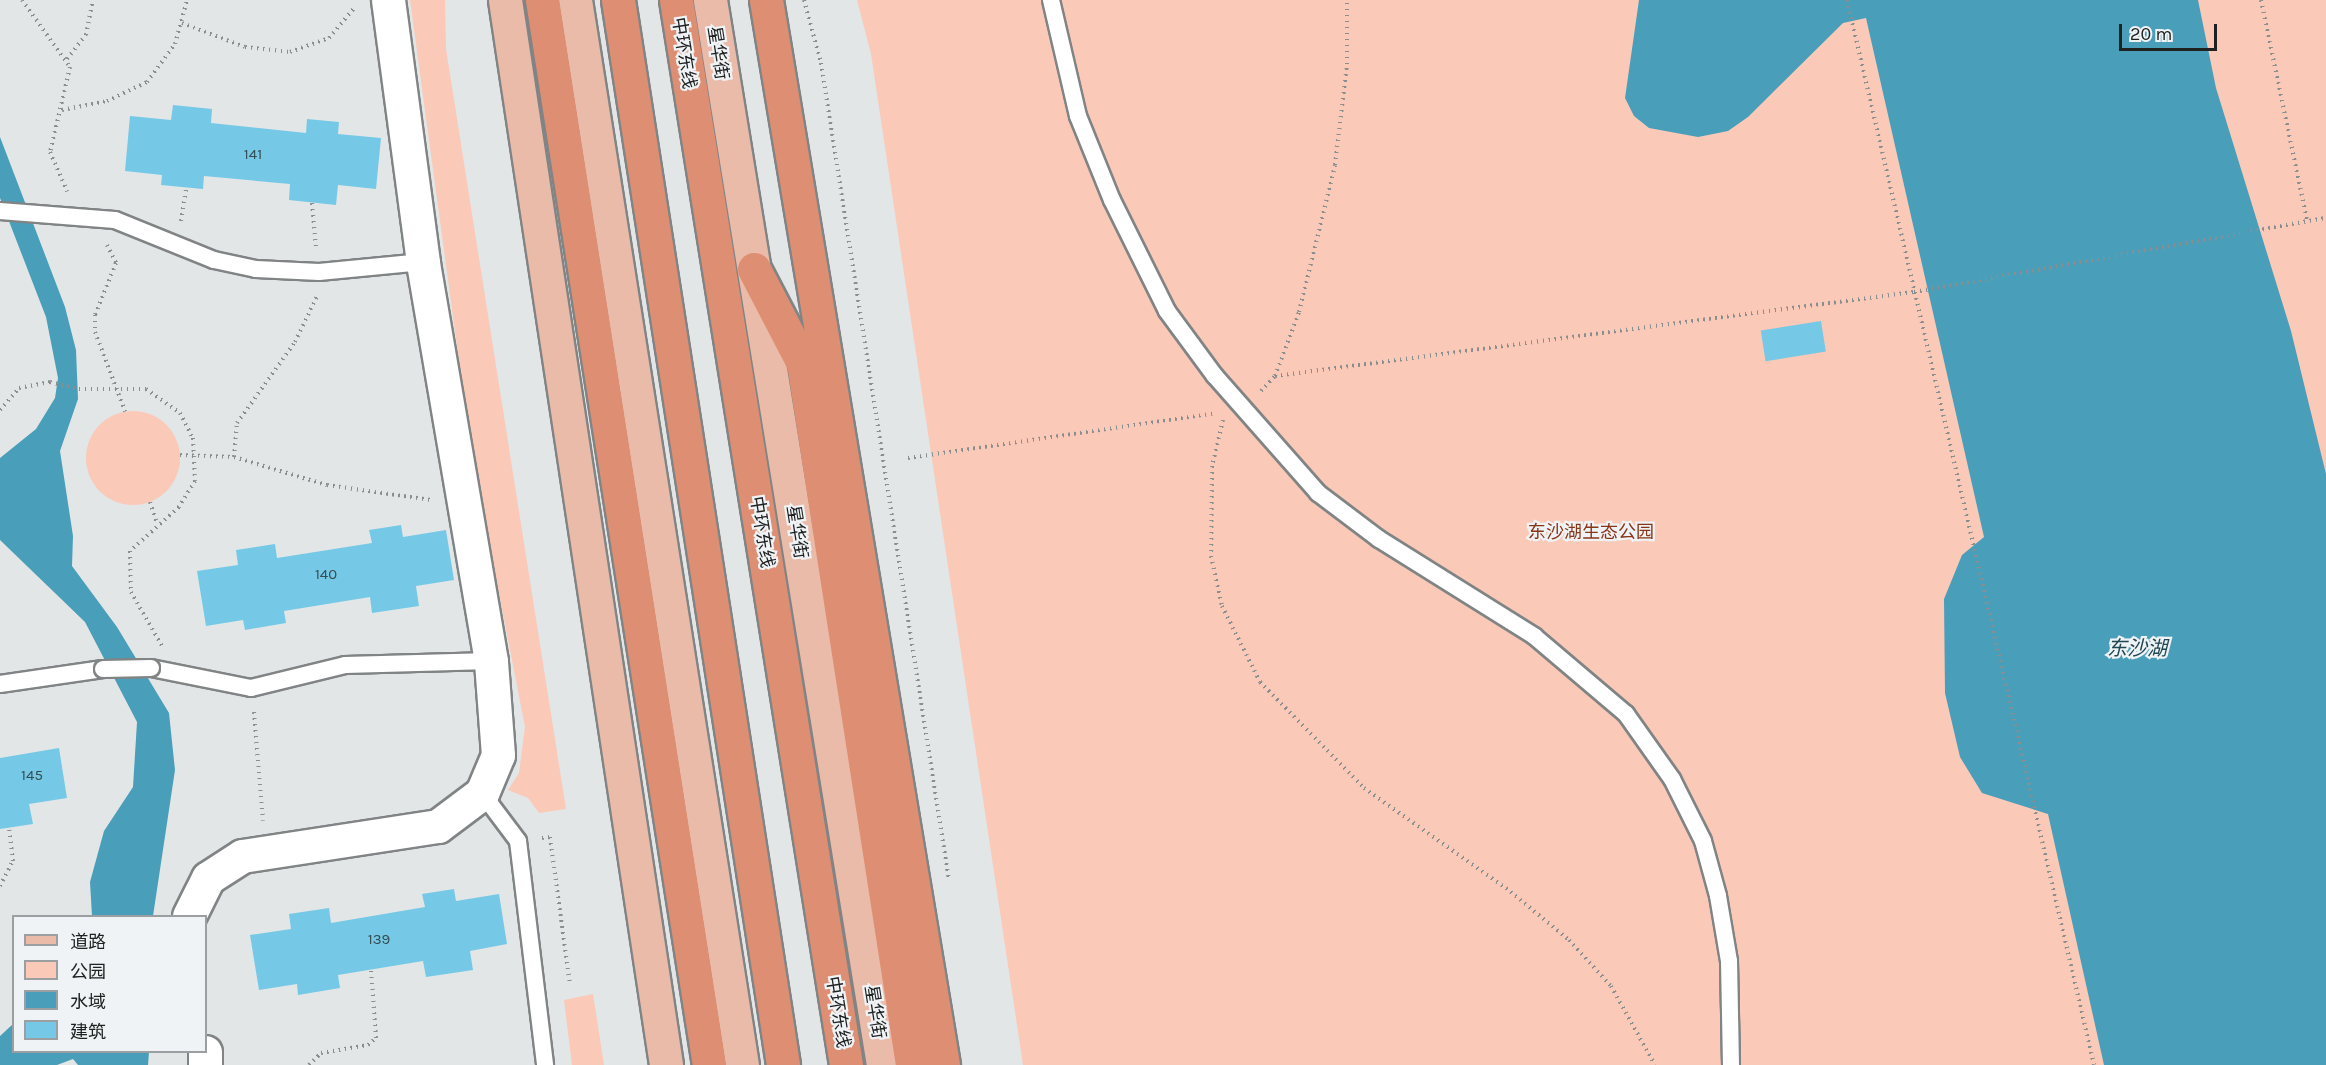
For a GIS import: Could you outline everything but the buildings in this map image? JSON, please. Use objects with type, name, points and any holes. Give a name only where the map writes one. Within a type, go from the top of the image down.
[{"type":"highway","points":[[542,0],[710,1065]]},
{"type":"highway","points":[[618,0],[783,1065]]},
{"type":"highway","name":"中环东线","points":[[676,0],[846,1065]]},
{"type":"highway","points":[[766,0],[835,401],[943,1065]]},
{"type":"highway","points":[[754,269],[803,363],[912,1065]]},
{"type":"main road","points":[[505,0],[666,1065]]},
{"type":"main road","points":[[575,0],[742,1065]]},
{"type":"main road","name":"星华街","points":[[710,0],[883,1065]]},
{"type":"street","points":[[190,915],[208,878],[236,859],[410,834],[438,825],[482,793],[498,755],[491,661],[423,262],[374,2]]},
{"type":"lane","points":[[1051,0],[1078,116],[1137,256],[1167,311],[1244,408],[1318,492],[1379,539],[1534,636],[1626,714],[1672,779],[1703,841],[1729,961],[1731,1065]]},
{"type":"lane","points":[[0,211],[115,220],[177,246],[256,269],[319,272],[423,262]]},
{"type":"lane","points":[[0,684],[103,669],[151,668],[251,688],[355,664],[491,661]]},
{"type":"lane","points":[[482,793],[518,841],[545,1065]]},
{"type":"path","points":[[67,59],[86,35],[93,0]]},
{"type":"path","points":[[62,110],[107,101],[147,82],[164,65],[182,23],[187,0]]},
{"type":"path","points":[[804,0],[821,63],[950,888]]},
{"type":"path","points":[[1347,0],[1347,64],[1335,165],[1312,266],[1275,376],[1244,408],[1222,420],[1215,454],[1210,556],[1222,606],[1260,682],[1364,788],[1506,888],[1569,940],[1611,986],[1655,1065]]},
{"type":"path","points":[[1847,0],[2094,1065]]},
{"type":"path","points":[[2261,0],[2307,221]]},
{"type":"path","points":[[182,23],[245,47],[290,52],[329,38],[374,2]]},
{"type":"path","points":[[177,246],[186,188]]},
{"type":"path","points":[[234,457],[237,423],[315,310],[319,272],[312,203]]},
{"type":"path","points":[[1275,376],[1928,289],[2326,218]]},
{"type":"path","points":[[0,410],[19,388],[50,381],[79,388],[131,385],[164,399],[188,426],[196,454],[195,481],[179,507],[157,523],[130,551],[128,568],[139,614],[160,640],[173,671]]},
{"type":"path","points":[[908,458],[1244,408]]},
{"type":"path","points":[[180,455],[234,457],[327,485],[435,501]]},
{"type":"path","points":[[150,502],[157,523]]},
{"type":"path","points":[[251,688],[264,829]]},
{"type":"path","points":[[0,886],[13,861],[9,828]]},
{"type":"path","points":[[518,841],[550,837],[570,985]]},
{"type":"path","points":[[309,1065],[321,1053],[368,1045],[376,1038],[371,970]]},
{"type":"green space","points":[[410,0],[445,0],[446,49],[566,809],[539,813],[528,798],[508,790],[519,773],[525,727],[471,449]]},
{"type":"green space","name":"东沙湖生态公园","points":[[857,0],[2326,0],[2326,1065],[1023,1065],[871,54]]},
{"type":"green space","points":[[133,411],[151,414],[166,425],[177,440],[180,458],[177,476],[166,491],[151,502],[133,505],[115,502],[100,491],[89,476],[86,458],[89,440],[100,425],[115,414]]},
{"type":"green space","points":[[593,994],[604,1065],[572,1065],[564,1000]]},
{"type":"water","name":"东沙湖","points":[[1639,0],[2198,0],[2216,88],[2291,331],[2326,474],[2326,1065],[2104,1065],[2048,814],[1982,793],[1960,757],[1945,693],[1944,599],[1962,555],[1984,537],[1866,18],[1843,23],[1748,117],[1728,131],[1698,137],[1649,128],[1634,116],[1625,98]]},
{"type":"water","points":[[0,137],[65,307],[76,350],[78,399],[60,451],[73,536],[72,566],[117,627],[169,713],[175,770],[153,915],[92,915],[90,882],[104,831],[133,787],[137,722],[85,622],[0,540],[0,458],[36,429],[55,398],[58,378],[46,317],[0,198]]},
{"type":"water","points":[[12,1025],[12,1053],[149,1053],[148,1065],[78,1065],[73,1059],[57,1065],[0,1065],[0,1036]]}]
